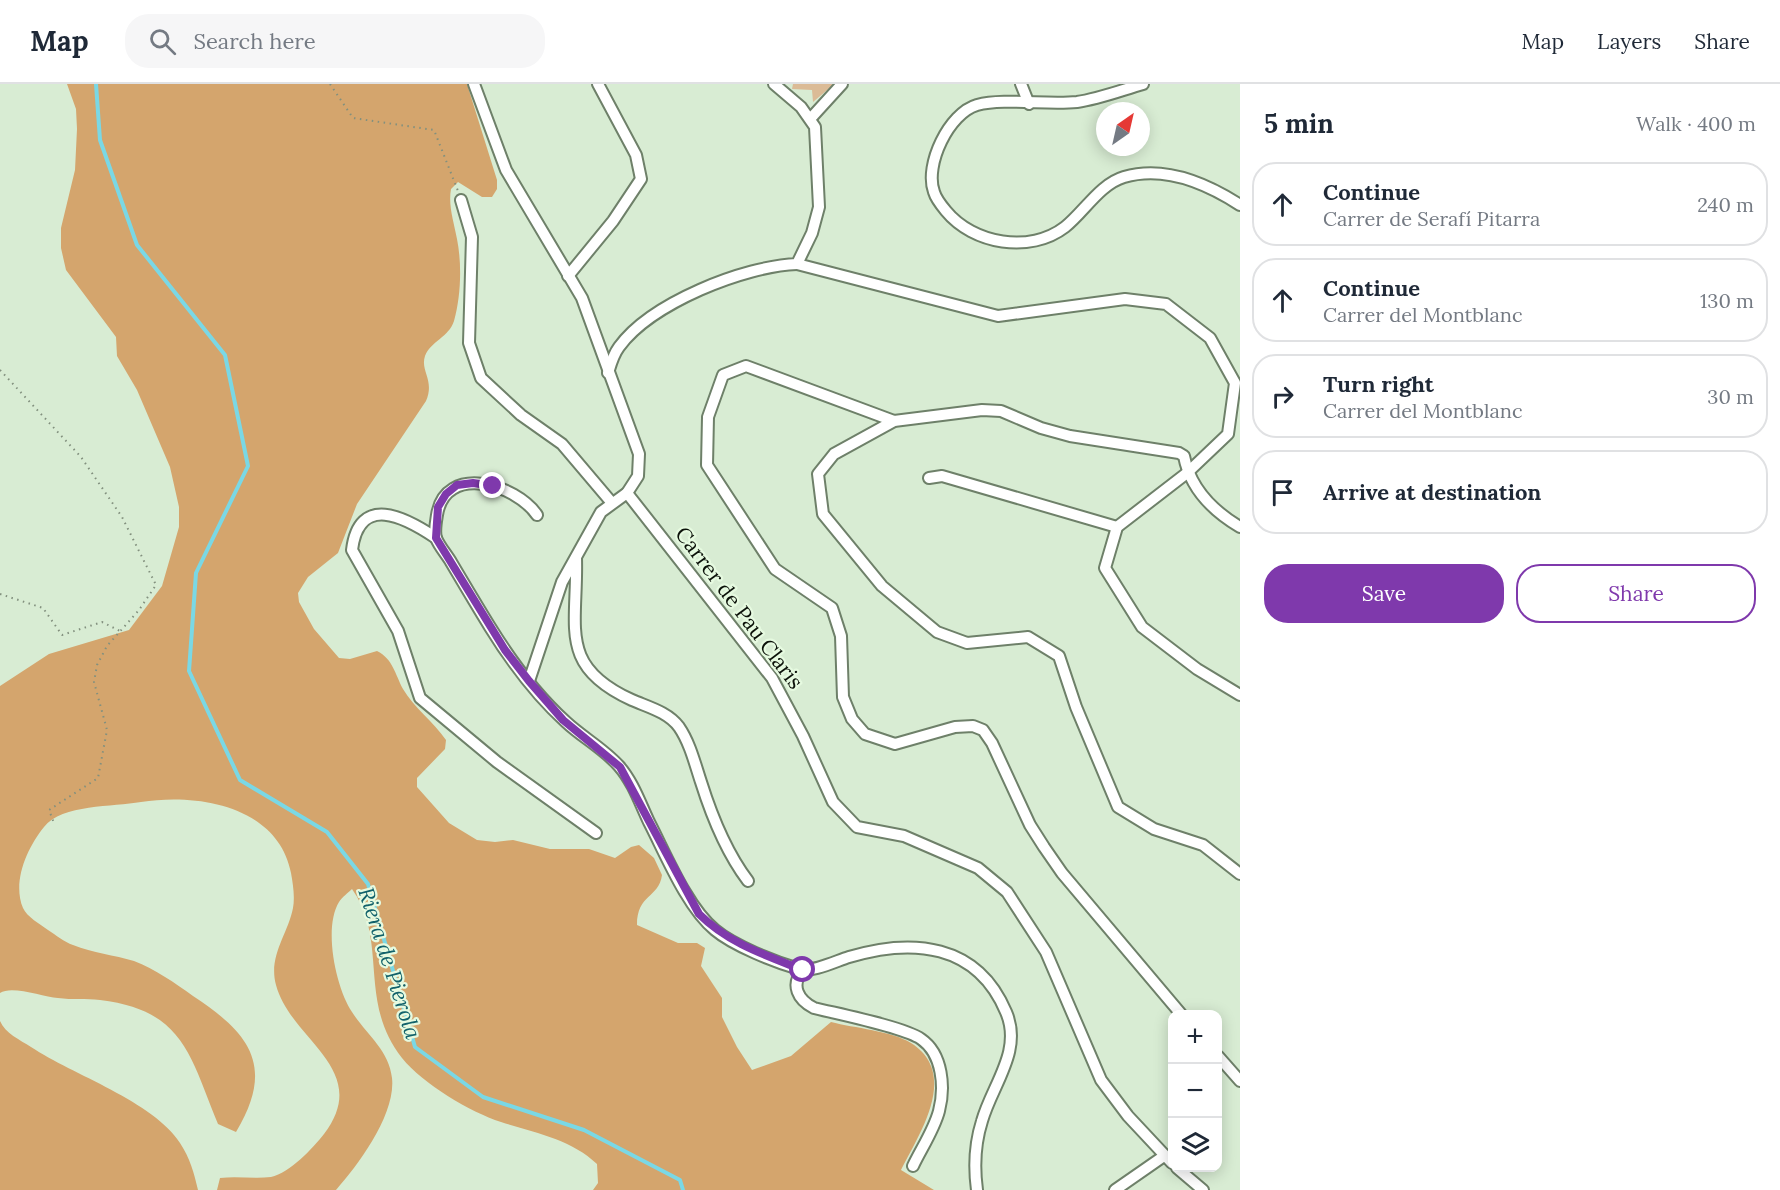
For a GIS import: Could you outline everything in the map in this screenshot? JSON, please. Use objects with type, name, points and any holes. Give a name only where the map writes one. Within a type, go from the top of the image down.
[{"type":"street","points":[[474,84],[506,170],[582,298],[639,454],[638,476],[627,493],[601,512],[562,582],[529,681]]},
{"type":"street","points":[[568,276],[613,221],[641,179],[636,155],[598,84]]},
{"type":"street","points":[[774,84],[811,118],[815,127],[819,207],[812,233],[797,264]]},
{"type":"street","points":[[811,118],[842,84]]},
{"type":"street","points":[[1021,84],[1029,104]]},
{"type":"street","points":[[1143,84],[1079,101],[987,104],[968,109],[951,123],[935,157],[932,174],[933,191],[951,218],[976,236],[999,241],[1021,241],[1050,235],[1067,225],[1111,183],[1135,175],[1162,174],[1190,180],[1217,190],[1240,205]]},
{"type":"street","points":[[461,201],[472,237],[469,343],[481,378],[521,415],[562,444],[612,503]]},
{"type":"street","points":[[608,373],[620,345],[644,323],[672,304],[728,279],[784,264],[797,264],[998,316],[1125,299],[1166,304],[1210,338],[1235,383],[1228,434],[1198,464],[1117,527],[1105,568],[1142,627],[1197,669],[1240,695]]},
{"type":"street","points":[[894,421],[746,366],[723,375],[708,417],[707,465],[775,569],[832,608],[841,636],[843,697],[852,719],[865,734],[895,744],[955,727],[973,726],[983,730],[992,743],[1030,825],[1044,847],[1070,882],[1178,1010]]},
{"type":"street","points":[[1240,527],[1200,495],[1187,473],[1184,456],[1179,453],[1070,436],[1041,428],[1001,411],[982,410],[894,421],[834,454],[818,474],[823,514],[882,586],[937,632],[967,643],[1028,637],[1059,656],[1076,707],[1118,807],[1154,829],[1203,844],[1240,874]]},
{"type":"street","points":[[929,478],[942,476],[1117,527]]},
{"type":"street","points":[[436,538],[438,507],[446,494],[457,485],[473,483],[493,486],[510,492],[521,498],[537,515]]},
{"type":"street","name":"Carrer de Pau Claris","points":[[627,493],[771,678],[803,736],[833,802],[857,827],[904,836],[978,868],[1007,892],[1046,952],[1101,1080],[1114,1099],[1168,1159]]},
{"type":"street","points":[[596,833],[497,762],[420,698],[398,631],[352,550],[354,536],[362,522],[374,516],[390,514],[404,518],[436,538],[505,650],[529,681],[563,720],[620,767],[670,864],[699,914],[735,942],[803,970]]},
{"type":"street","points":[[576,555],[575,644],[581,660],[594,677],[609,689],[661,712],[679,728],[715,821],[735,864],[748,881]]},
{"type":"street","points":[[913,1166],[939,1113],[942,1078],[931,1050],[920,1038],[905,1031],[814,1008],[804,1003],[795,985],[796,978],[803,970],[865,952],[914,945],[948,954],[963,962],[979,974],[996,994],[1006,1012],[1013,1035],[1011,1050],[982,1119],[976,1156],[977,1190]]},
{"type":"street","points":[[1222,1061],[1240,1081]]},
{"type":"street","points":[[1115,1190],[1168,1159]]},
{"type":"street","points":[[1183,1172],[1203,1190]]},
{"type":"path","points":[[330,84],[353,118],[434,130],[461,201]]},
{"type":"path","points":[[0,370],[81,457],[122,517],[156,585],[139,610],[107,646],[95,674],[94,682],[107,730],[98,778],[49,810],[54,822]]},
{"type":"path","points":[[0,594],[43,608],[62,635],[102,621],[120,631]]},
{"type":"shaded area","points":[[67,84],[467,84],[497,180],[497,189],[492,197],[482,197],[458,182],[451,189],[451,208],[460,259],[458,301],[452,326],[431,346],[425,356],[424,366],[429,387],[426,401],[357,504],[338,553],[308,577],[298,593],[299,602],[314,629],[339,658],[350,659],[377,651],[387,658],[407,696],[446,740],[445,749],[417,778],[417,787],[449,823],[477,840],[495,842],[513,840],[550,849],[589,849],[615,858],[631,847],[639,845],[654,858],[662,875],[657,888],[640,907],[637,925],[678,943],[697,943],[705,948],[701,966],[722,998],[722,1017],[752,1070],[791,1056],[831,1022],[894,1035],[911,1043],[925,1056],[933,1071],[934,1087],[925,1122],[901,1170],[934,1190],[593,1190],[598,1183],[597,1164],[587,1155],[564,1143],[501,1122],[462,1104],[422,1078],[402,1058],[388,1037],[380,1015],[369,929],[363,909],[352,889],[340,900],[334,913],[332,942],[334,958],[346,1001],[382,1051],[390,1068],[392,1092],[382,1122],[365,1153],[336,1190],[217,1190],[220,1178],[271,1177],[286,1171],[324,1134],[337,1111],[339,1091],[334,1073],[324,1056],[284,1005],[276,985],[275,964],[291,918],[294,899],[291,873],[283,850],[270,832],[253,819],[232,809],[210,803],[163,800],[89,808],[63,814],[52,820],[38,835],[27,855],[19,887],[20,898],[27,914],[63,940],[88,950],[134,961],[150,968],[179,986],[230,1024],[251,1054],[255,1070],[254,1089],[248,1109],[236,1132],[218,1124],[200,1077],[180,1040],[167,1026],[150,1014],[128,1005],[100,1000],[58,998],[12,990],[0,993],[0,686],[49,654],[129,630],[162,586],[179,527],[179,507],[170,467],[137,390],[117,356],[116,337],[66,270],[61,248],[61,228],[75,170],[77,129],[76,109]]},
{"type":"shaded area","points":[[793,84],[832,84],[832,86],[813,102],[812,90],[792,89]]},
{"type":"shaded area","points":[[0,1021],[9,1033],[18,1039],[132,1102],[168,1128],[186,1154],[198,1190],[0,1190]]},
{"type":"waterway","name":"Riera de Pierola","points":[[96,84],[100,140],[137,245],[225,355],[248,466],[196,573],[189,671],[240,780],[327,832],[368,884],[415,1047],[483,1097],[584,1130],[680,1180],[683,1190]]},
{"type":"route","points":[[493,486],[473,483],[457,485],[446,494],[438,507],[436,538],[505,650],[563,720],[620,767],[629,780],[670,864],[699,914],[715,930],[735,942],[803,970]]}]
